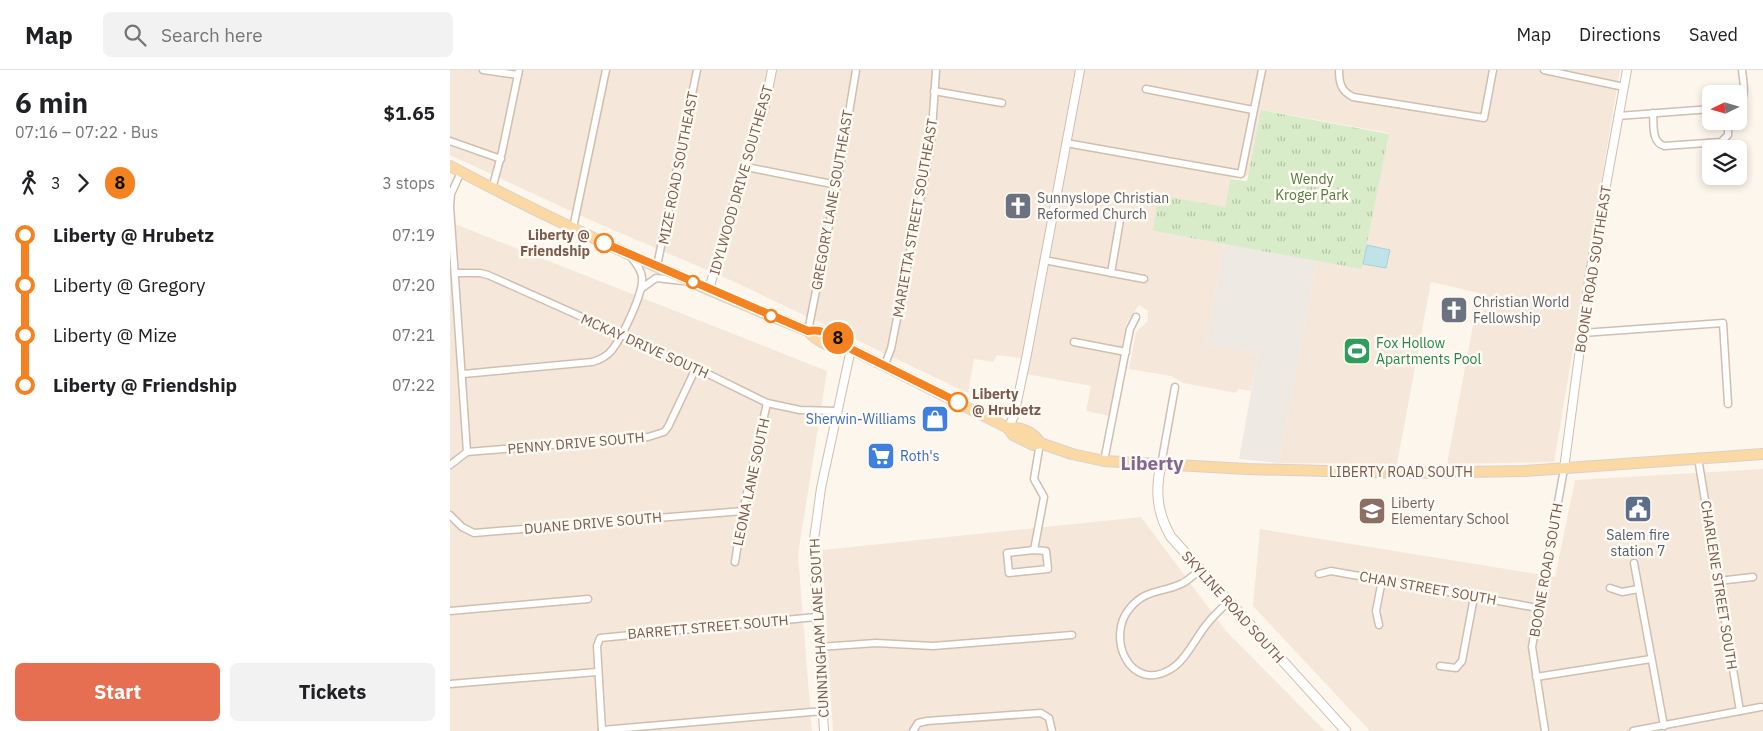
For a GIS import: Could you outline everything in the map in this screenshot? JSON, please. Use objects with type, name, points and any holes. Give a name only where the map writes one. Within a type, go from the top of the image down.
[{"type":"main road","name":"LIBERTY ROAD SOUTH","points":[[450,166],[492,189],[628,254],[709,290],[808,331],[816,329],[846,341],[851,349],[885,364],[1008,428],[1018,427],[1036,436],[1040,443],[1072,454],[1104,461],[1161,465],[1351,472],[1564,469],[1763,454]]},
{"type":"main road","name":"SKYLINE ROAD SOUTH","points":[[1161,465],[1157,499],[1162,519],[1171,537],[1199,571],[1346,731]]},
{"type":"street","points":[[484,70],[519,72],[492,189]]},
{"type":"street","points":[[574,228],[606,70]]},
{"type":"street","name":"MIZE ROAD SOUTHEAST","points":[[657,266],[697,70]]},
{"type":"street","name":"IDYLWOOD DRIVE SOUTHEAST","points":[[709,290],[764,110],[772,70]]},
{"type":"street","name":"GREGORY LANE SOUTHEAST","points":[[808,331],[837,185],[856,70]]},
{"type":"street","name":"MARIETTA STREET SOUTHEAST","points":[[885,364],[891,349],[931,145],[936,70]]},
{"type":"street","points":[[1008,428],[1014,416],[1080,70]]},
{"type":"street","points":[[1066,143],[1241,174],[1262,70]]},
{"type":"street","points":[[1339,70],[1339,82],[1343,91],[1353,97],[1484,118],[1493,70]]},
{"type":"street","points":[[1544,70],[1624,87]]},
{"type":"street","name":"BOONE ROAD SOUTHEAST","points":[[1564,469],[1590,273],[1627,70]]},
{"type":"street","points":[[1742,70],[1743,85]]},
{"type":"street","points":[[1146,89],[1253,110]]},
{"type":"street","points":[[934,91],[1002,103]]},
{"type":"street","points":[[1618,116],[1702,109]]},
{"type":"street","points":[[1654,113],[1655,139],[1657,144],[1664,146],[1720,142],[1728,135],[1728,130]]},
{"type":"street","points":[[450,140],[500,159]]},
{"type":"street","points":[[746,167],[837,185]]},
{"type":"street","points":[[450,464],[467,452],[464,374],[450,201],[461,172]]},
{"type":"street","points":[[1111,273],[1120,220]]},
{"type":"street","points":[[464,374],[596,361],[612,350],[642,288],[642,276],[639,267],[628,254]]},
{"type":"street","points":[[1044,260],[1144,279]]},
{"type":"street","name":"MCKAY DRIVE SOUTH","points":[[456,273],[488,275],[620,336],[696,368],[767,403],[800,410],[836,411]]},
{"type":"street","points":[[642,288],[656,278],[677,281],[688,280]]},
{"type":"street","points":[[1104,461],[1130,329],[1136,317]]},
{"type":"street","points":[[1582,333],[1722,323],[1728,404]]},
{"type":"street","points":[[1074,342],[1126,352]]},
{"type":"street","name":"CUNNINGHAM LANE SOUTH","points":[[824,731],[813,561],[814,534],[836,411],[851,349]]},
{"type":"street","name":"PENNY DRIVE SOUTH","points":[[467,452],[648,437],[658,434],[668,427],[696,368]]},
{"type":"street","points":[[1161,465],[1175,387]]},
{"type":"street","name":"LEONA LANE SOUTH","points":[[735,562],[742,511],[767,403]]},
{"type":"street","points":[[1034,550],[1044,497],[1034,478],[1040,443]]},
{"type":"street","name":"CHARLENE STREET SOUTH","points":[[1698,458],[1740,711]]},
{"type":"street","name":"BOONE ROAD SOUTH","points":[[1545,731],[1532,647],[1564,469]]},
{"type":"street","name":"DUANE DRIVE SOUTH","points":[[450,515],[462,527],[474,533],[742,511]]},
{"type":"street","points":[[1034,550],[1046,551],[1048,569],[1009,573],[1007,553],[1034,550]]},
{"type":"street","points":[[1634,562],[1664,726]]},
{"type":"street","points":[[1199,571],[1180,585],[1146,594],[1128,609],[1121,629],[1120,643],[1128,663],[1133,669],[1148,675],[1172,669],[1207,623],[1228,602]]},
{"type":"street","name":"CHAN STREET SOUTH","points":[[1319,574],[1331,571],[1538,608]]},
{"type":"street","points":[[1718,582],[1753,577]]},
{"type":"street","points":[[1379,625],[1376,612],[1382,580]]},
{"type":"street","points":[[1610,588],[1622,592],[1638,589]]},
{"type":"street","points":[[1440,666],[1456,668],[1462,661],[1474,596]]},
{"type":"street","points":[[450,610],[588,599]]},
{"type":"street","name":"BARRETT STREET SOUTH","points":[[597,672],[597,646],[600,638],[816,617]]},
{"type":"street","points":[[819,647],[876,643],[933,646],[1072,635]]},
{"type":"street","points":[[1536,677],[1651,659]]},
{"type":"street","points":[[450,684],[597,672],[602,730],[823,711]]},
{"type":"street","points":[[1633,731],[1761,707]]},
{"type":"street","points":[[913,731],[918,722],[1041,713],[1049,718],[1052,731]]},
{"type":"shaded area","points":[[450,70],[1620,70],[1554,462],[1447,464],[1479,293],[1431,282],[1397,464],[1279,463],[1317,260],[1362,268],[1389,133],[1262,110],[1248,175],[1230,179],[1225,207],[1153,231],[1224,244],[1206,344],[1258,354],[1251,391],[1238,389],[1236,393],[1183,383],[1171,376],[1129,369],[1136,332],[1147,322],[1148,317],[1148,311],[1139,305],[1126,324],[1110,416],[1086,411],[1091,386],[1026,374],[1020,358],[997,355],[993,362],[974,359],[968,393],[728,279],[590,220],[450,155]]},
{"type":"shaded area","points":[[450,222],[827,371],[798,555],[812,731],[450,731]]},
{"type":"shaded area","points":[[1224,244],[1317,260],[1279,463],[1239,459],[1258,354],[1206,344]]},
{"type":"shaded area","points":[[1763,469],[1763,731],[1370,731],[1253,606],[1260,529],[1555,577],[1575,480]]},
{"type":"shaded area","points":[[1141,517],[1226,631],[1325,731],[833,731],[822,550]]},
{"type":"green space","name":"Wendy Kroger Park","points":[[1261,110],[1389,134],[1362,269],[1153,231],[1158,195],[1225,207],[1230,179],[1247,181]]},
{"type":"water","points":[[1367,245],[1390,250],[1386,268],[1363,264]]},
{"type":"bus line","name":"8","points":[[604,243],[756,310],[808,331],[816,329],[846,341],[851,349],[885,364],[958,402]]},
{"type":"place","name":"Sunnyslope Christian Reformed Church","points":[[1018,206]]},
{"type":"place","name":"Liberty @ Friendship","points":[[604,243]]},
{"type":"place","name":"Christian World Fellowship","points":[[1454,310]]},
{"type":"place","name":"Fox Hollow Apartments Pool","points":[[1357,351]]},
{"type":"place","name":"Liberty @ Hrubetz","points":[[958,402]]},
{"type":"place","name":"Sherwin-Williams","points":[[935,419]]},
{"type":"place","name":"Roth's","points":[[881,456]]},
{"type":"place","name":"Salem fire station 7","points":[[1638,509]]},
{"type":"place","name":"Liberty Elementary School","points":[[1372,511]]},
{"type":"district","name":"Liberty","points":[[1152,463]]}]
